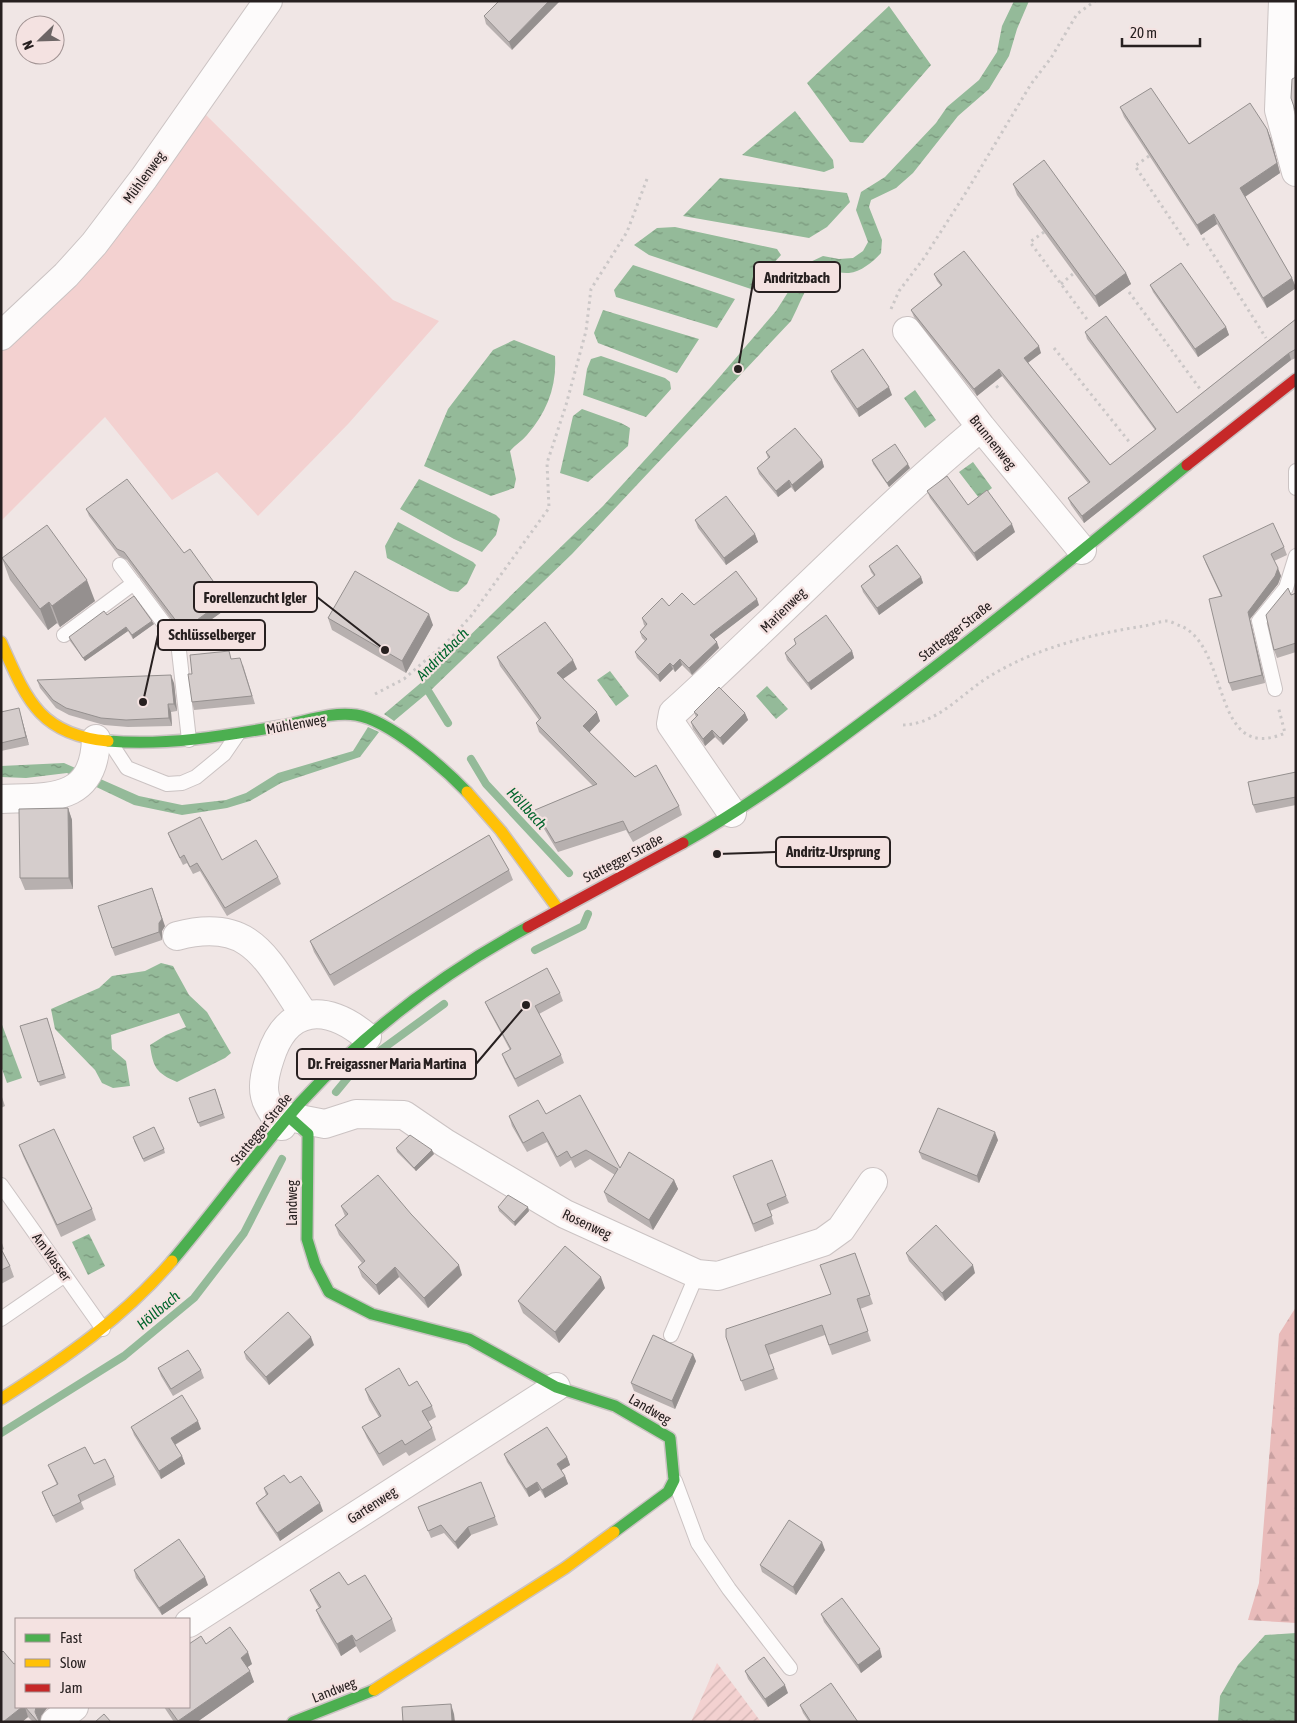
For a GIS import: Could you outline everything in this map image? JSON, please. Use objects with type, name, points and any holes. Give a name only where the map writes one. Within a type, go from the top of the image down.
[{"type":"street","name":"Mühlenweg","points":[[1,336],[66,275],[94,244],[144,178],[268,1]]},
{"type":"street","points":[[1283,1],[1279,110],[1296,172]]},
{"type":"street","name":"Brunnenweg","points":[[907,331],[980,428],[1082,550]]},
{"type":"street","name":"Stattegger Straße","points":[[1,1399],[103,1329],[145,1290],[204,1224],[285,1121],[367,1037],[404,1007],[472,959],[558,909],[645,864],[732,813],[880,707],[1082,550],[1296,379]]},
{"type":"street","name":"Marienweg","points":[[732,813],[671,724],[673,713],[736,656],[836,558],[980,428]]},
{"type":"street","name":"Mühlenweg","points":[[1,642],[24,691],[44,719],[66,732],[103,740],[131,743],[189,740],[237,735],[356,715]]},
{"type":"street","points":[[356,715],[401,736],[429,756],[469,795],[524,858],[558,909]]},
{"type":"street","points":[[1,799],[66,794],[84,778],[103,740]]},
{"type":"street","points":[[177,936],[209,929],[236,934],[252,944],[305,1016]]},
{"type":"street","points":[[285,1121],[265,1096],[264,1078],[274,1046],[297,1018],[313,1014],[326,1015],[354,1026],[367,1037]]},
{"type":"street","name":"Rosenweg","points":[[285,1121],[325,1124],[356,1114],[404,1115],[445,1143],[566,1214],[697,1274],[718,1276],[823,1242],[841,1229],[873,1182]]},
{"type":"street","name":"Landweg","points":[[285,1121],[308,1134],[307,1239],[315,1265],[330,1292],[372,1314],[469,1339],[556,1387],[615,1406],[670,1438],[674,1480],[668,1492],[565,1568],[380,1687],[293,1722]]},
{"type":"street","name":"Gartenweg","points":[[190,1622],[556,1387]]},
{"type":"street","points":[[55,1722],[73,1708]]},
{"type":"lane","points":[[1296,471],[1296,488]]},
{"type":"lane","points":[[1275,690],[1260,622],[1286,588],[1296,556]]},
{"type":"lane","points":[[120,566],[178,642],[189,740]]},
{"type":"lane","points":[[64,635],[134,583]]},
{"type":"lane","points":[[103,740],[128,768],[167,784],[182,783],[196,777],[224,754],[237,735]]},
{"type":"lane","name":"Am Wasser","points":[[1,1185],[103,1329]]},
{"type":"lane","points":[[671,1335],[697,1274]]},
{"type":"lane","points":[[1,1319],[65,1275]]},
{"type":"lane","points":[[674,1480],[698,1543],[729,1590],[790,1668]]},
{"type":"path","points":[[907,331],[889,313],[899,291],[924,258],[1026,92],[1051,58],[1077,14],[1095,1]]},
{"type":"path","points":[[1149,156],[1135,166],[1190,248]]},
{"type":"path","points":[[356,715],[378,692],[404,679],[450,639],[471,616],[549,508],[547,463],[586,332],[591,289],[627,232],[647,179]]},
{"type":"path","points":[[1044,232],[1030,242],[1089,322]]},
{"type":"path","points":[[1203,238],[1266,338]]},
{"type":"path","points":[[1061,284],[1074,273]]},
{"type":"path","points":[[1129,292],[1200,389]]},
{"type":"path","points":[[1054,348],[1131,444]]},
{"type":"path","points":[[988,375],[1000,390]]},
{"type":"path","points":[[880,707],[888,717],[900,725],[927,722],[967,692],[1020,659],[1071,642],[1167,621],[1184,628],[1201,644],[1212,664],[1232,722],[1251,737],[1271,739],[1285,733],[1275,690]]},
{"type":"shaded area","points":[[206,115],[393,300],[439,321],[349,423],[258,516],[217,472],[172,500],[105,417],[1,521],[1,352],[120,233],[201,116]]},
{"type":"shaded area","points":[[717,1663],[761,1722],[691,1722]]},
{"type":"green space","points":[[1296,1307],[1296,1623],[1248,1620],[1259,1583],[1279,1334]]},
{"type":"water","points":[[1014,1],[1029,1],[1017,29],[1009,56],[989,89],[958,116],[913,173],[896,188],[871,200],[869,207],[882,240],[881,253],[871,263],[858,271],[849,273],[826,272],[814,279],[806,290],[791,321],[572,554],[431,690],[394,721],[384,714],[423,681],[603,506],[711,387],[776,311],[806,264],[823,256],[839,259],[853,258],[863,251],[868,242],[856,210],[861,192],[885,177],[936,123],[947,107],[979,80],[997,52],[1002,26]]},
{"type":"water","points":[[889,6],[931,65],[863,143],[850,142],[807,83]]},
{"type":"water","points":[[795,111],[833,160],[834,168],[824,172],[742,155]]},
{"type":"water","points":[[720,178],[847,193],[850,202],[827,227],[809,238],[683,216]]},
{"type":"water","points":[[675,227],[777,249],[781,255],[751,289],[649,255],[634,245],[657,228]]},
{"type":"water","points":[[633,265],[735,299],[717,328],[616,297],[614,290]]},
{"type":"water","points":[[603,310],[699,339],[677,373],[598,343],[594,333]]},
{"type":"water","points":[[514,340],[555,356],[554,378],[549,398],[540,417],[527,435],[510,451],[516,479],[514,488],[491,496],[424,466],[448,409],[493,350]]},
{"type":"water","points":[[601,356],[665,378],[670,382],[671,389],[646,417],[583,395],[587,369],[591,359]]},
{"type":"water","points":[[915,390],[936,420],[925,428],[904,398]]},
{"type":"water","points":[[582,409],[630,428],[628,446],[588,482],[560,473],[573,416]]},
{"type":"water","points":[[973,462],[992,488],[979,498],[959,472]]},
{"type":"water","points":[[419,479],[496,515],[500,519],[496,535],[482,552],[400,509]]},
{"type":"water","points":[[398,522],[473,562],[476,565],[467,584],[458,592],[450,591],[387,558],[385,546]]},
{"type":"water","points":[[610,671],[629,696],[616,706],[597,680]]},
{"type":"water","points":[[767,686],[788,709],[776,719],[756,696]]},
{"type":"water","points":[[368,727],[379,732],[360,757],[281,783],[250,801],[227,808],[182,815],[134,805],[67,773],[26,778],[1,777],[1,766],[64,763],[139,796],[182,805],[226,800],[246,793],[278,773],[353,751]]},
{"type":"water","points":[[161,963],[173,966],[189,995],[207,1012],[231,1053],[225,1058],[177,1082],[164,1076],[154,1064],[150,1045],[166,1035],[186,1027],[179,1013],[111,1035],[112,1049],[126,1061],[130,1086],[113,1088],[102,1083],[95,1070],[55,1029],[51,1009],[99,988],[112,976],[145,971]]},
{"type":"water","points":[[1,1022],[22,1078],[7,1083],[1,1066]]},
{"type":"water","points":[[89,1234],[105,1266],[88,1275],[72,1242]]},
{"type":"water","points":[[1296,1633],[1296,1722],[1218,1722],[1220,1696],[1238,1665],[1265,1635]]},
{"type":"building","points":[[499,1],[549,1],[509,42],[484,16]]},
{"type":"building","points":[[1296,77],[1296,113],[1291,98],[1292,79]]},
{"type":"building","points":[[1151,88],[1189,144],[1250,103],[1267,129],[1277,163],[1240,188],[1292,278],[1263,298],[1214,214],[1197,225],[1120,107]]},
{"type":"building","points":[[1044,160],[1126,273],[1095,296],[1013,184]]},
{"type":"building","points":[[964,251],[1039,346],[1024,358],[1110,465],[1156,429],[1085,332],[1106,316],[1177,413],[1296,319],[1296,349],[1082,516],[1068,498],[1090,482],[999,369],[974,389],[911,310],[942,285],[934,274]]},
{"type":"building","points":[[1181,263],[1226,327],[1195,349],[1150,285]]},
{"type":"building","points":[[863,349],[889,387],[857,409],[831,371]]},
{"type":"building","points":[[795,428],[822,460],[792,485],[789,480],[776,491],[757,468],[770,457],[766,452]]},
{"type":"building","points":[[895,444],[908,464],[887,483],[872,460]]},
{"type":"building","points":[[947,476],[968,505],[987,490],[1012,524],[974,553],[927,491]]},
{"type":"building","points":[[127,479],[184,553],[190,549],[226,599],[183,630],[124,552],[117,549],[86,509]]},
{"type":"building","points":[[726,496],[755,534],[724,558],[695,520]]},
{"type":"building","points":[[1273,523],[1284,547],[1271,554],[1278,568],[1275,576],[1248,612],[1262,675],[1229,683],[1209,599],[1222,596],[1203,556]]},
{"type":"building","points":[[47,525],[87,580],[52,606],[49,602],[40,609],[2,558]]},
{"type":"building","points":[[897,545],[921,577],[877,608],[861,586],[875,575],[869,566]]},
{"type":"building","points":[[355,571],[429,614],[402,661],[328,618]]},
{"type":"building","points":[[736,571],[757,599],[710,635],[717,642],[689,668],[680,659],[673,666],[670,663],[658,675],[635,652],[647,639],[640,632],[647,624],[642,618],[662,598],[669,606],[682,593],[694,605]]},
{"type":"building","points":[[1288,588],[1291,595],[1296,593],[1296,643],[1274,650],[1266,615]]},
{"type":"building","points":[[134,596],[152,621],[132,635],[126,627],[83,658],[69,637],[104,611],[107,615]]},
{"type":"building","points":[[826,615],[852,651],[808,683],[785,653],[796,644],[794,639]]},
{"type":"building","points":[[545,622],[573,660],[557,673],[597,712],[583,726],[635,777],[656,765],[679,806],[629,833],[623,821],[555,843],[535,810],[597,784],[536,723],[541,718],[497,657]]},
{"type":"building","points":[[229,651],[231,659],[240,658],[252,696],[192,702],[188,674],[192,674],[190,655]]},
{"type":"building","points":[[171,675],[174,704],[168,704],[169,718],[126,720],[101,718],[66,708],[53,700],[37,680]]},
{"type":"building","points":[[719,687],[745,713],[720,738],[712,730],[703,739],[691,722],[698,715],[694,712]]},
{"type":"building","points":[[19,708],[26,737],[1,743],[1,712]]},
{"type":"building","points":[[1296,772],[1296,797],[1253,805],[1248,782]]},
{"type":"building","points":[[68,808],[69,878],[20,878],[19,809]]},
{"type":"building","points":[[200,817],[222,860],[256,840],[278,877],[225,908],[197,863],[190,867],[184,855],[180,858],[168,833]]},
{"type":"building","points":[[489,835],[509,870],[330,975],[310,941]]},
{"type":"building","points":[[152,888],[162,919],[159,923],[159,932],[112,948],[98,906]]},
{"type":"building","points":[[547,968],[560,993],[535,1006],[561,1055],[515,1079],[502,1054],[511,1049],[485,1002]]},
{"type":"building","points":[[47,1018],[64,1074],[38,1082],[20,1026]]},
{"type":"building","points":[[215,1089],[223,1114],[198,1123],[189,1098]]},
{"type":"building","points":[[580,1095],[620,1168],[629,1152],[674,1180],[649,1220],[604,1192],[618,1169],[586,1150],[571,1158],[567,1151],[557,1157],[543,1132],[523,1143],[509,1116],[538,1100],[546,1114]]},
{"type":"building","points":[[938,1108],[995,1132],[977,1176],[919,1152]]},
{"type":"building","points":[[154,1127],[164,1149],[143,1159],[133,1137]]},
{"type":"building","points":[[54,1129],[92,1209],[57,1225],[19,1145]]},
{"type":"building","points":[[410,1135],[432,1150],[414,1168],[396,1148]]},
{"type":"building","points":[[772,1160],[786,1196],[767,1204],[772,1216],[753,1224],[733,1176]]},
{"type":"building","points":[[378,1175],[411,1214],[459,1265],[424,1298],[395,1267],[376,1285],[358,1267],[365,1261],[335,1225],[348,1214],[341,1206]]},
{"type":"building","points":[[508,1195],[528,1207],[514,1222],[498,1207]]},
{"type":"building","points":[[936,1225],[973,1265],[942,1293],[906,1253]]},
{"type":"building","points":[[565,1246],[601,1277],[555,1332],[518,1301]]},
{"type":"building","points":[[1,1249],[10,1266],[1,1270]]},
{"type":"building","points":[[855,1253],[870,1295],[857,1299],[868,1331],[829,1345],[822,1325],[765,1345],[774,1369],[741,1381],[726,1337],[726,1329],[831,1294],[820,1265]]},
{"type":"building","points":[[288,1312],[311,1337],[266,1377],[244,1352]]},
{"type":"building","points":[[653,1335],[693,1354],[672,1401],[631,1383]]},
{"type":"building","points":[[188,1350],[201,1370],[171,1389],[158,1368]]},
{"type":"building","points":[[399,1368],[409,1386],[417,1381],[432,1406],[422,1411],[432,1428],[405,1445],[402,1440],[379,1454],[362,1427],[381,1416],[365,1389]]},
{"type":"building","points":[[182,1395],[198,1421],[171,1438],[182,1456],[159,1471],[131,1427]]},
{"type":"building","points":[[547,1427],[567,1457],[557,1464],[565,1476],[542,1490],[537,1482],[526,1489],[504,1454]]},
{"type":"building","points":[[85,1447],[94,1464],[105,1459],[114,1477],[78,1495],[81,1502],[53,1516],[42,1492],[58,1484],[48,1465]]},
{"type":"building","points":[[284,1475],[290,1483],[301,1476],[320,1503],[277,1533],[256,1503],[268,1494],[264,1488]]},
{"type":"building","points":[[481,1482],[495,1517],[468,1527],[455,1542],[441,1525],[428,1531],[418,1507]]},
{"type":"building","points":[[789,1520],[822,1542],[793,1587],[760,1565]]},
{"type":"building","points":[[179,1539],[205,1577],[159,1608],[134,1570]]},
{"type":"building","points":[[339,1572],[348,1585],[365,1575],[392,1619],[356,1641],[352,1635],[337,1644],[316,1610],[321,1607],[310,1590]]},
{"type":"building","points":[[842,1598],[880,1649],[858,1665],[821,1614]]},
{"type":"building","points":[[230,1627],[248,1652],[241,1658],[250,1671],[178,1721],[169,1708],[190,1708],[190,1643],[201,1636],[206,1644]]},
{"type":"building","points":[[3,1651],[15,1664],[15,1708],[21,1708],[3,1722],[1,1722],[1,1653]]},
{"type":"building","points":[[764,1657],[785,1685],[765,1699],[745,1671]]},
{"type":"building","points":[[831,1683],[858,1722],[811,1722],[800,1705]]},
{"type":"building","points":[[451,1704],[452,1722],[403,1722],[402,1707]]},
{"type":"building","points":[[26,1708],[36,1708],[35,1712],[40,1722]]},
{"type":"building","points":[[104,1714],[111,1722],[95,1722]]},
{"type":"waterway","name":"Höllbach","points":[[427,689],[448,723]]},
{"type":"waterway","name":"Höllbach","points":[[471,759],[486,784],[569,873]]},
{"type":"waterway","name":"Höllbach","points":[[535,950],[583,926],[588,914]]},
{"type":"waterway","name":"Höllbach","points":[[336,1092],[355,1069],[444,1004]]},
{"type":"waterway","name":"Höllbach","points":[[1,1433],[124,1356],[194,1298],[244,1233],[282,1159]]},
{"type":"traffic: fast","points":[[683,843],[761,795],[861,723],[1000,617],[1187,465]]},
{"type":"traffic: fast","points":[[108,741],[151,742],[195,739],[281,726],[337,714],[356,715],[384,726],[415,746],[467,792]]},
{"type":"traffic: fast","points":[[172,1261],[284,1121],[352,1051],[407,1005],[436,984],[528,927]]},
{"type":"traffic: fast","points":[[289,1117],[308,1134],[307,1239],[315,1265],[329,1292],[372,1314],[469,1339],[556,1387],[615,1406],[670,1438],[674,1480],[668,1492],[614,1532]]},
{"type":"traffic: fast","points":[[293,1722],[374,1690]]},
{"type":"traffic: slow","points":[[1,642],[28,696],[50,722],[66,731],[108,741]]},
{"type":"traffic: slow","points":[[467,792],[501,831],[558,909]]},
{"type":"traffic: slow","points":[[1,1399],[47,1369],[92,1336],[133,1301],[172,1261]]},
{"type":"traffic: slow","points":[[374,1690],[565,1568],[614,1532]]},
{"type":"traffic: jam","points":[[1187,465],[1296,379]]},
{"type":"traffic: jam","points":[[528,927],[683,843]]},
{"type":"place","name":"Andritzbach","points":[[738,369]]},
{"type":"place","name":"Forellenzucht Igler","points":[[385,650]]},
{"type":"place","name":"Schlüsselberger","points":[[143,702]]},
{"type":"place","name":"Andritz-Ursprung","points":[[717,854]]},
{"type":"place","name":"Dr. Freigassner Maria Martina","points":[[526,1005]]}]
